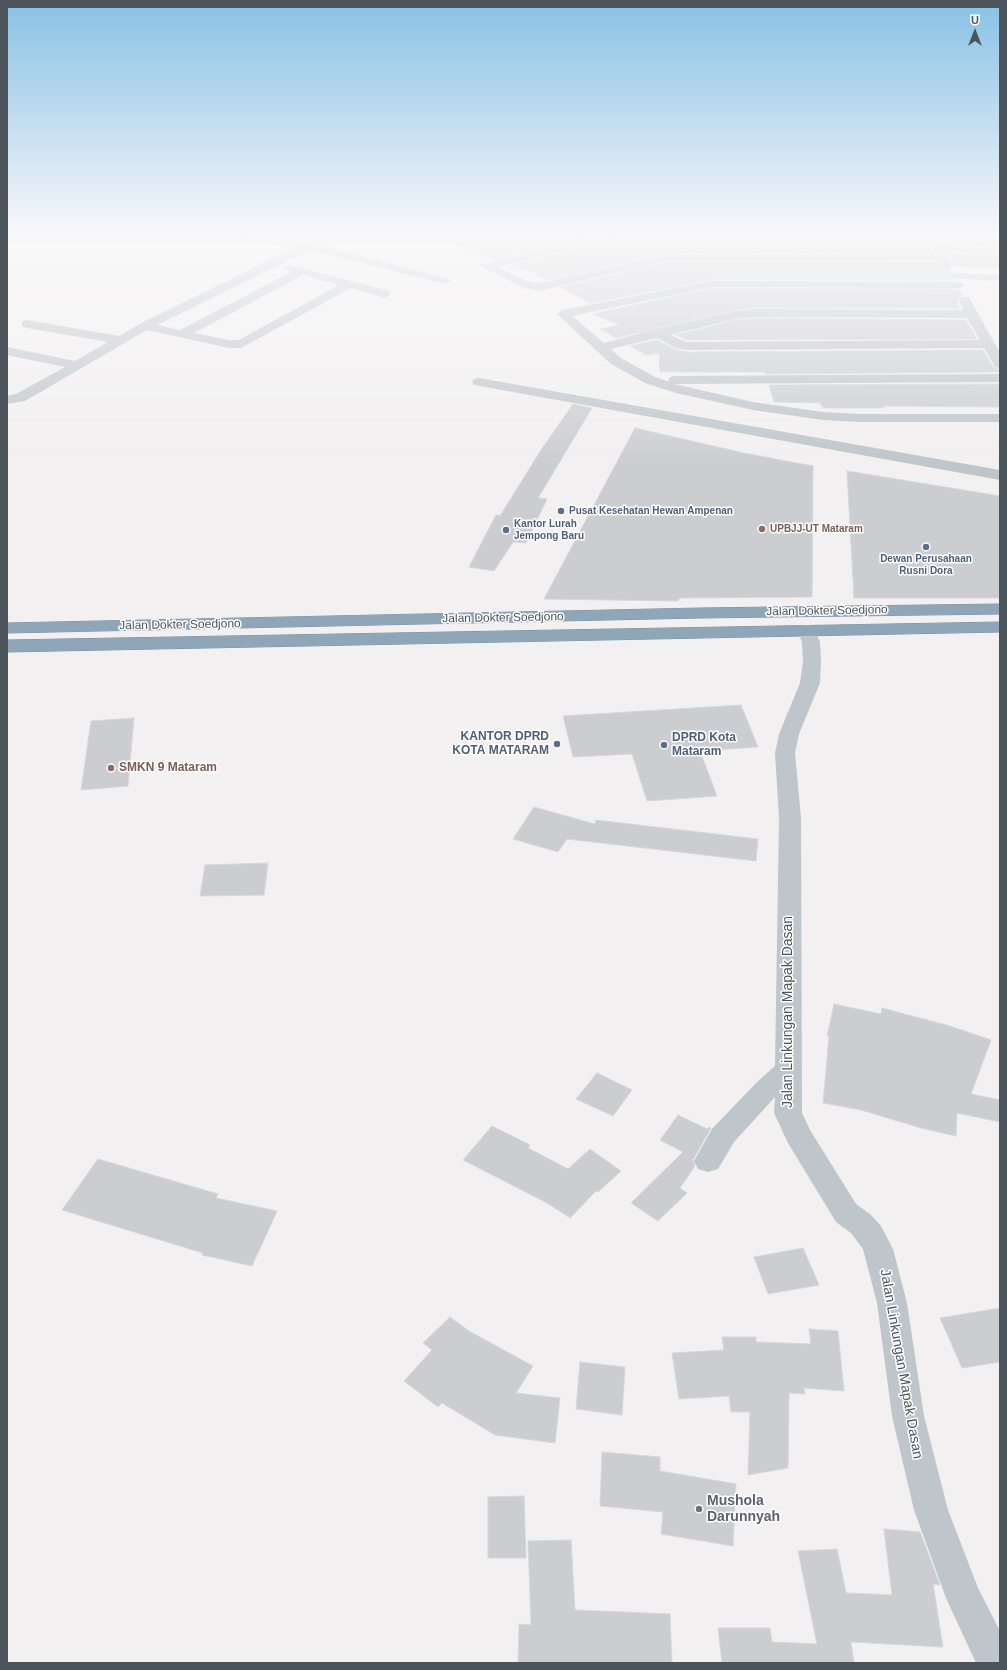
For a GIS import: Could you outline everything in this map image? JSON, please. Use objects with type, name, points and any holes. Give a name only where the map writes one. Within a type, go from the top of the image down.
[{"type":"highway","name":"Jalan Dokter Soedjono","points":[[7,628],[700,613],[1000,609]]},
{"type":"highway","name":"Jalan Dokter Soedjono","points":[[7,646],[1000,627]]},
{"type":"street","points":[[7,400],[20,398],[75,365],[173,312]]},
{"type":"street","points":[[182,334],[224,312]]},
{"type":"street","points":[[145,326],[229,344],[240,344],[299,312]]},
{"type":"street","points":[[565,312],[616,361],[650,380],[676,389],[753,406],[823,416],[859,418],[1000,418]]},
{"type":"street","points":[[601,348],[735,315],[755,313],[971,314],[1000,364]]},
{"type":"street","points":[[27,324],[120,340]]},
{"type":"street","points":[[656,334],[681,345],[687,346],[988,344]]},
{"type":"street","points":[[7,351],[75,365]]},
{"type":"street","points":[[650,380],[1000,378]]},
{"type":"street","points":[[478,382],[1000,475]]},
{"type":"street","name":"Jalan Linkungan Mapak Dasan","points":[[806,630],[811,642],[812,661],[810,682],[788,734],[785,753],[790,818],[788,1113],[798,1135],[846,1213],[861,1224],[872,1235],[878,1249],[892,1303],[910,1424],[931,1510],[964,1598],[996,1663]]},
{"type":"street","points":[[708,1161],[726,1132],[766,1089],[788,1070]]},
{"type":"building","points":[[602,312],[727,312],[616,338],[600,329],[620,325],[592,314]]},
{"type":"building","points":[[755,318],[966,320],[977,339],[687,340],[675,335],[735,320]]},
{"type":"building","points":[[657,340],[675,349],[687,352],[983,350],[994,368],[998,369],[1000,372],[766,374],[765,372],[660,372],[659,353],[647,355],[630,346]]},
{"type":"building","points":[[1000,384],[1000,407],[883,406],[884,408],[823,408],[820,403],[774,402],[769,385]]},
{"type":"building","points":[[573,404],[592,408],[538,498],[547,499],[526,543],[513,542],[494,571],[469,567],[496,515],[500,516],[541,450]]},
{"type":"building","points":[[635,428],[744,453],[813,466],[812,597],[680,598],[678,601],[544,599]]},
{"type":"building","name":"Dewan Perusahaan Rusni Dora","points":[[847,471],[1000,496],[1000,598],[854,598]]},
{"type":"building","points":[[741,705],[758,747],[700,751],[717,796],[647,801],[632,754],[573,757],[563,716]]},
{"type":"building","points":[[134,718],[128,786],[81,790],[91,721]]},
{"type":"building","points":[[534,807],[595,824],[596,820],[758,839],[756,861],[567,839],[558,852],[513,839]]},
{"type":"building","points":[[268,863],[264,895],[200,896],[205,865]]},
{"type":"building","points":[[834,1004],[881,1014],[882,1008],[950,1026],[991,1040],[971,1094],[1000,1100],[1000,1122],[957,1113],[956,1136],[921,1128],[861,1110],[823,1103],[829,1036],[827,1036]]},
{"type":"building","points":[[597,1073],[632,1090],[613,1116],[576,1099]]},
{"type":"building","points":[[678,1115],[707,1129],[710,1127],[711,1128],[693,1160],[695,1166],[680,1188],[687,1193],[658,1221],[631,1203],[683,1152],[660,1140]]},
{"type":"building","points":[[492,1126],[530,1145],[528,1148],[568,1169],[590,1149],[621,1171],[598,1192],[596,1191],[570,1218],[549,1204],[463,1160]]},
{"type":"building","points":[[98,1159],[218,1194],[216,1198],[277,1211],[252,1266],[202,1255],[203,1253],[62,1210]]},
{"type":"building","points":[[803,1248],[819,1285],[768,1294],[754,1257]]},
{"type":"building","points":[[1000,1308],[1000,1362],[962,1368],[940,1318]]},
{"type":"building","points":[[450,1317],[469,1331],[533,1366],[516,1393],[560,1398],[555,1443],[495,1435],[442,1403],[438,1407],[404,1381],[432,1350],[423,1343]]},
{"type":"building","points":[[809,1329],[838,1331],[844,1391],[804,1388],[805,1394],[789,1393],[788,1468],[748,1475],[750,1412],[731,1412],[729,1396],[679,1399],[672,1353],[724,1350],[722,1337],[756,1337],[756,1342],[811,1344]]},
{"type":"building","points":[[580,1362],[625,1367],[622,1415],[576,1409]]},
{"type":"building","points":[[602,1452],[660,1457],[660,1471],[736,1484],[733,1546],[661,1534],[663,1512],[600,1506]]},
{"type":"building","points":[[524,1496],[526,1558],[488,1558],[488,1497]]},
{"type":"building","points":[[884,1529],[920,1532],[940,1585],[933,1584],[943,1647],[851,1642],[854,1663],[722,1663],[718,1628],[770,1628],[772,1642],[817,1644],[798,1551],[837,1549],[846,1593],[892,1595]]},
{"type":"building","points":[[571,1540],[575,1610],[670,1614],[672,1663],[518,1663],[519,1624],[531,1625],[528,1541]]},
{"type":"place","name":"Pusat Kesehatan Hewan Ampenan","points":[[561,511]]},
{"type":"place","name":"UPBJJ-UT Mataram","points":[[762,529]]},
{"type":"place","name":"Kantor Lurah Jempong Baru","points":[[506,530]]},
{"type":"place","name":"Dewan Perusahaan Rusni Dora","points":[[926,547]]},
{"type":"place","name":"KANTOR DPRD KOTA MATARAM","points":[[557,744]]},
{"type":"place","name":"DPRD Kota Mataram","points":[[664,745]]},
{"type":"place","name":"SMKN 9 Mataram","points":[[111,768]]},
{"type":"place","name":"Mushola Darunnyah","points":[[699,1509]]}]
